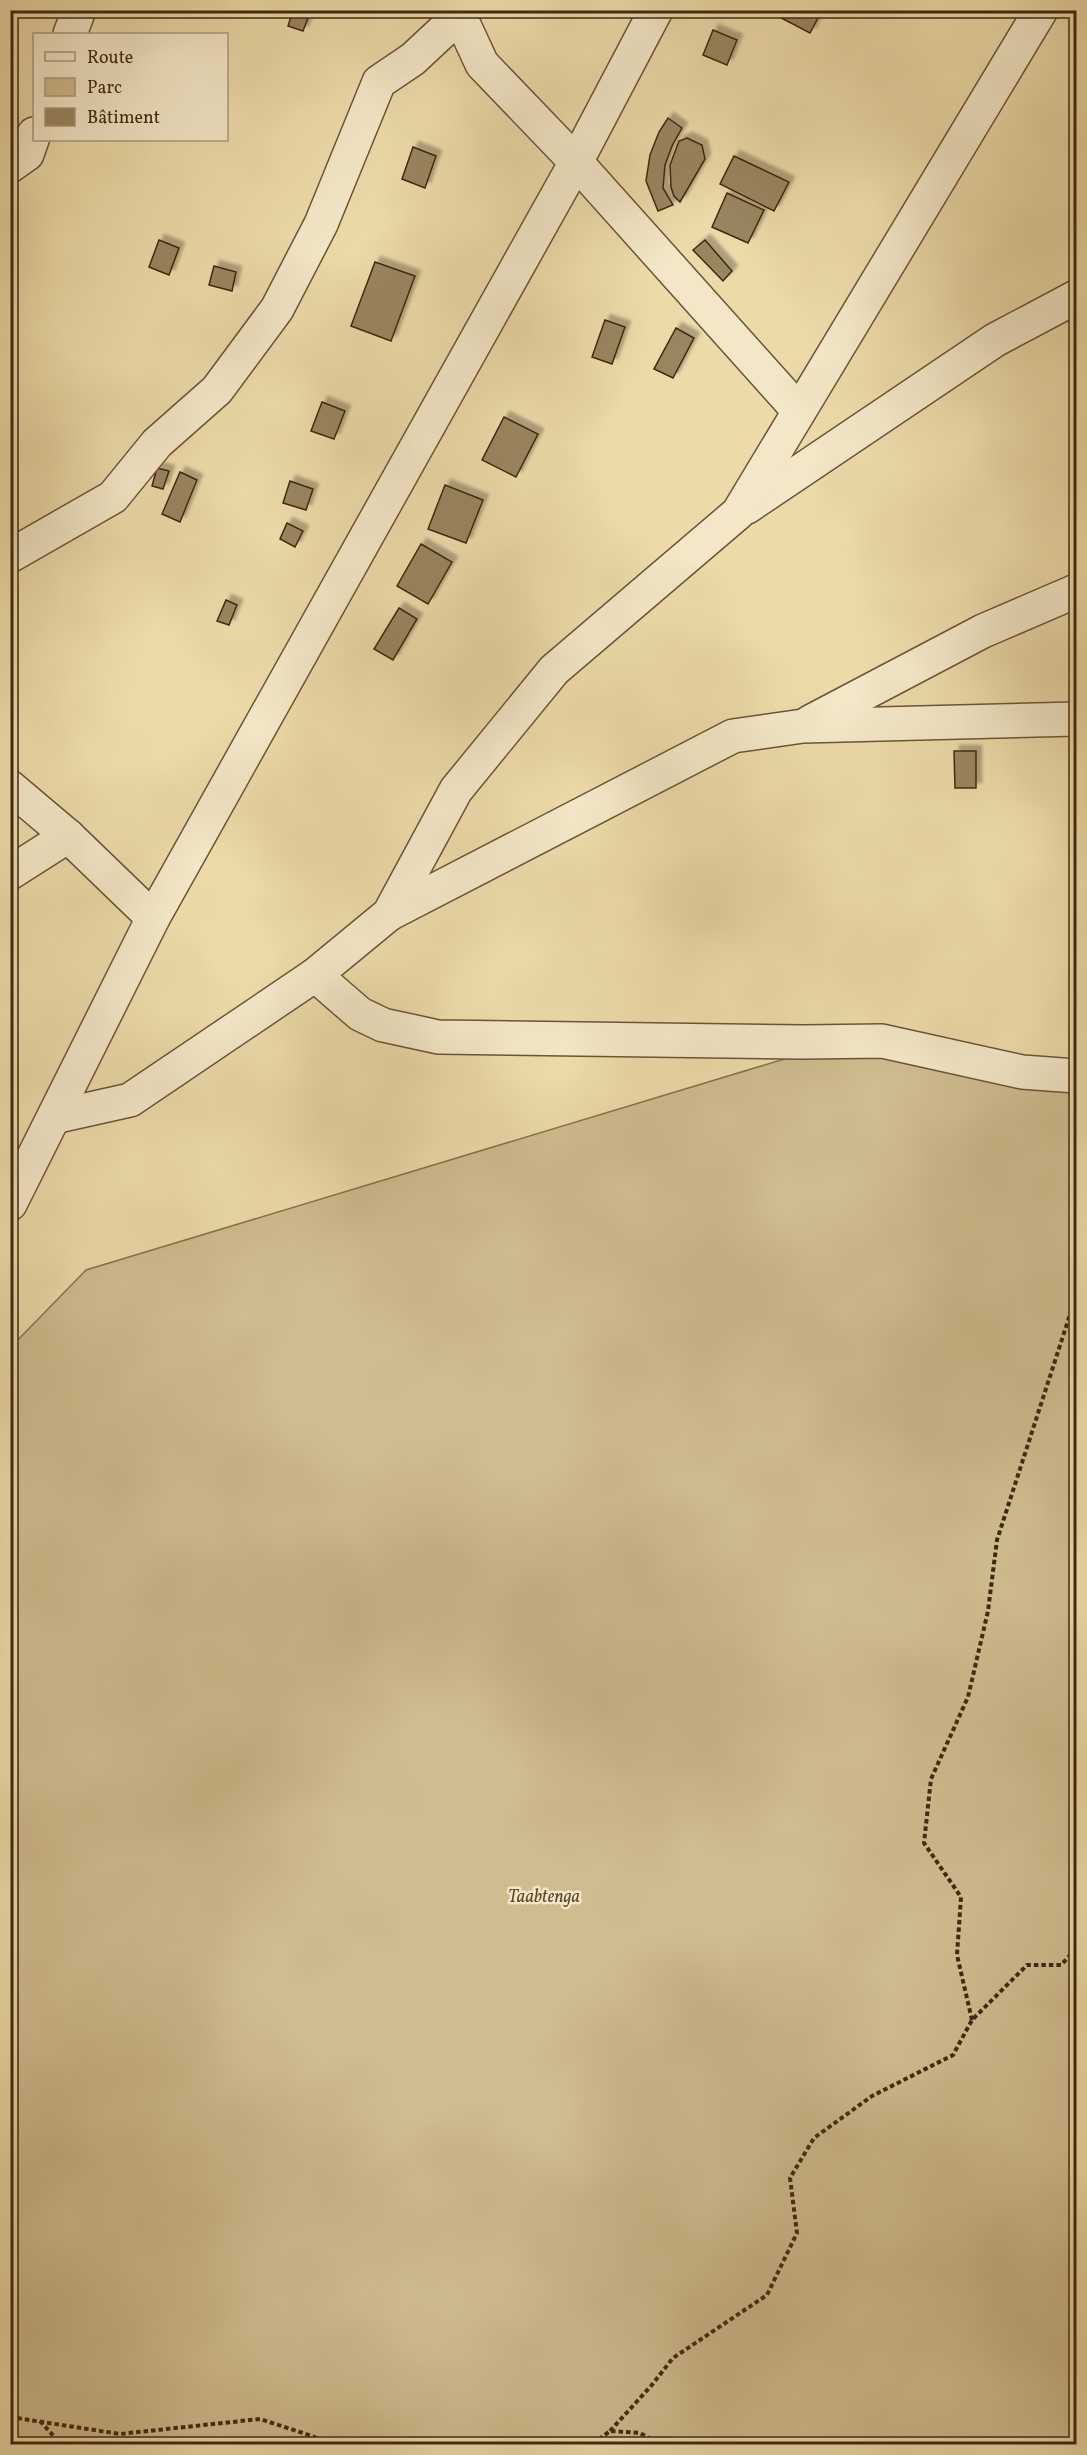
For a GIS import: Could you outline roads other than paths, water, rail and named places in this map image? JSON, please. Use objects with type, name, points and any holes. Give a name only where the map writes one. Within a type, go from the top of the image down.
[{"type":"street","points":[[70,33],[79,10]]},
{"type":"street","points":[[10,1204],[153,918],[576,162],[656,10]]},
{"type":"street","points":[[738,513],[1041,10]]},
{"type":"street","points":[[10,556],[114,497],[157,443],[217,390],[277,309],[321,224],[379,82],[413,60],[458,13],[482,64],[576,162],[799,411]]},
{"type":"street","points":[[10,166],[27,154],[33,137]]},
{"type":"street","points":[[389,914],[456,790],[554,670],[738,513],[995,340],[1077,297]]},
{"type":"street","points":[[803,726],[983,631],[1077,591]]},
{"type":"street","points":[[54,1117],[130,1100],[315,975],[389,914],[733,736],[803,726],[1077,719]]},
{"type":"street","points":[[10,787],[68,836],[153,918]]},
{"type":"street","points":[[10,873],[68,836]]},
{"type":"street","points":[[315,975],[360,1014],[383,1025],[438,1038],[882,1041],[1022,1072],[1077,1076]]},
{"type":"park label","name":"Taabtenga","points":[[544,1896]]}]
